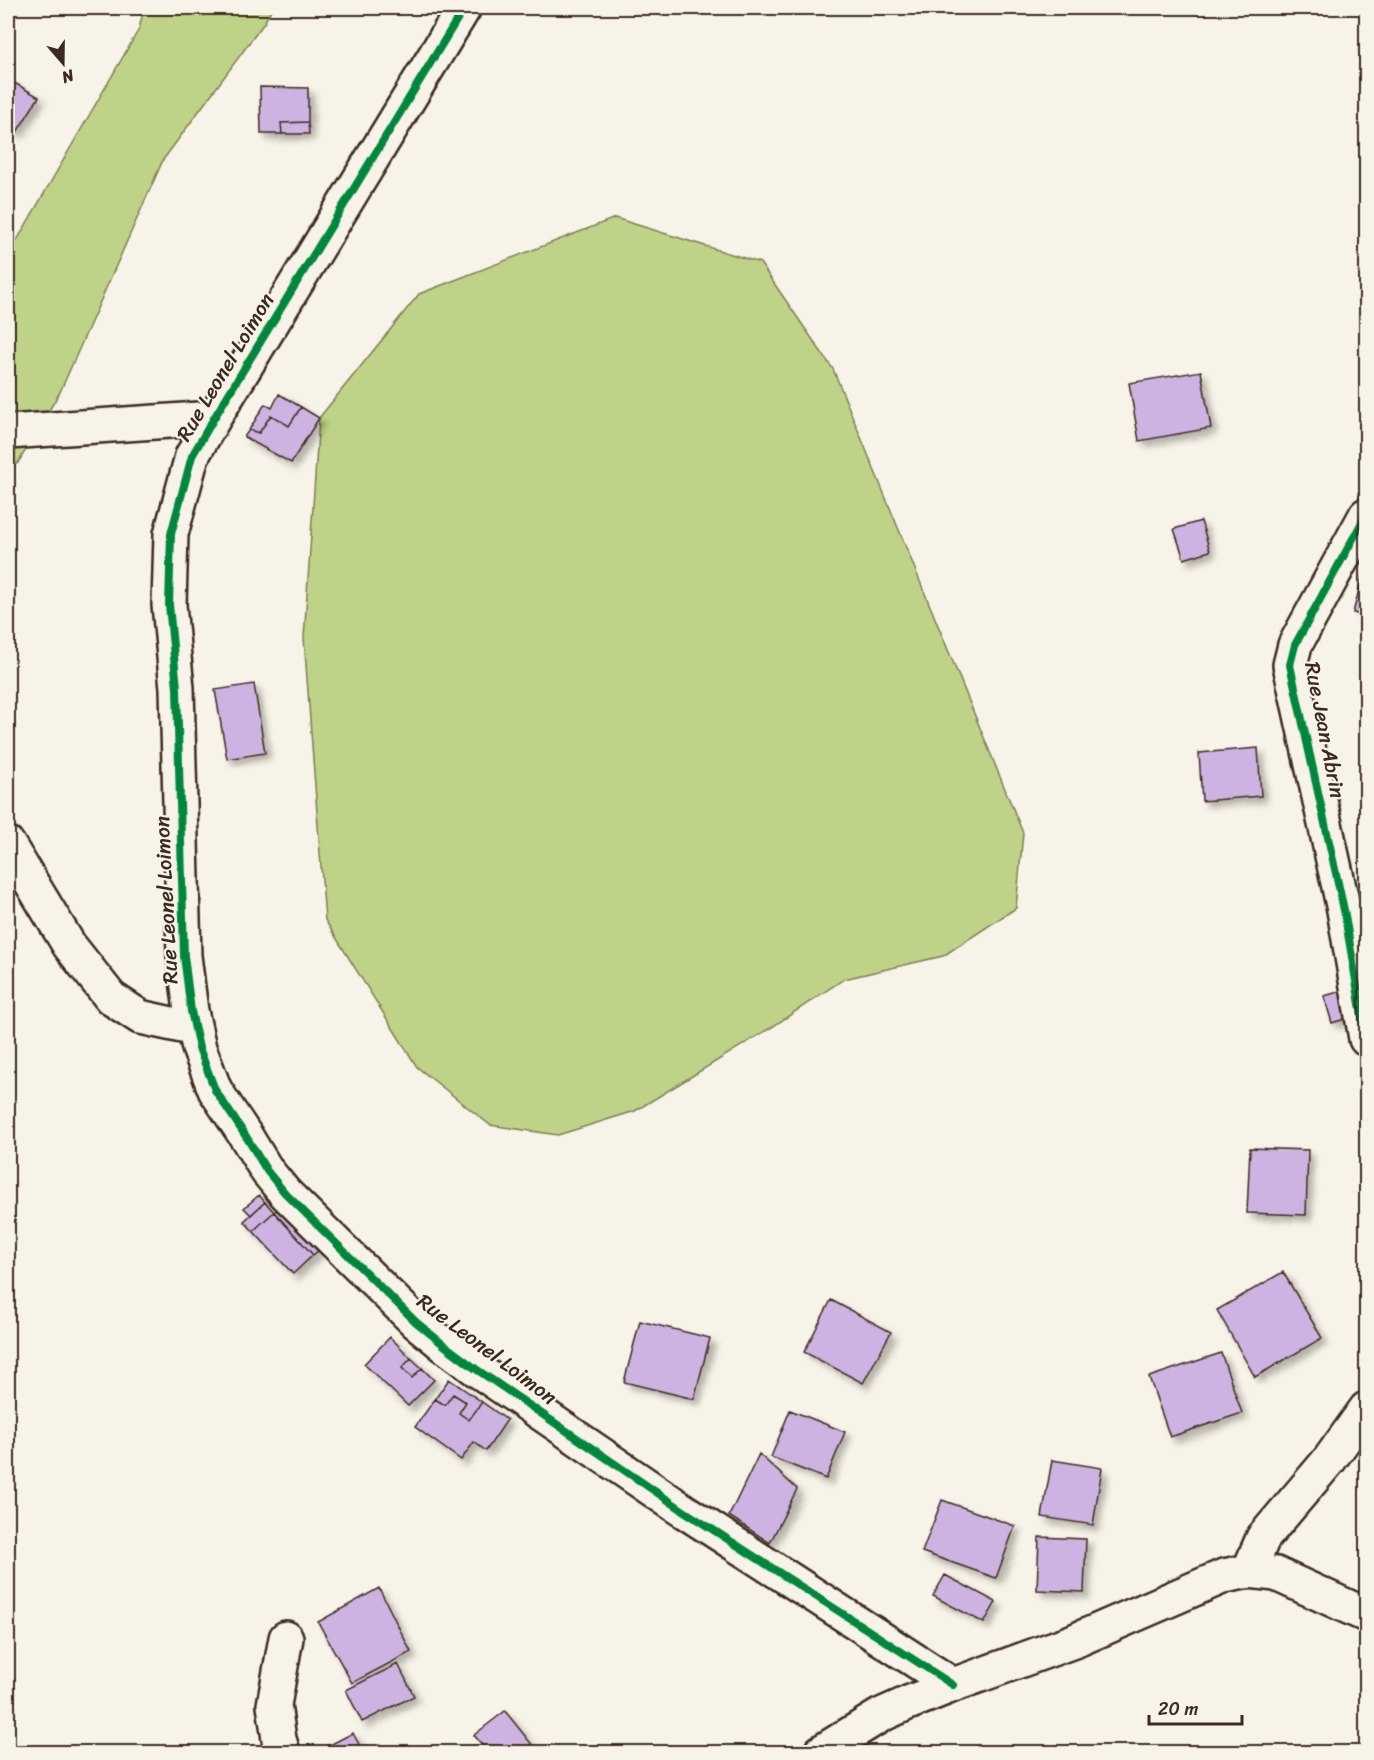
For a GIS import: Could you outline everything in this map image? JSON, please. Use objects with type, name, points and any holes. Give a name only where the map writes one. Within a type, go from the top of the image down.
[{"type":"street","name":"Rue Leonel Loimon","points":[[464,8],[192,456],[171,534],[169,605],[177,687],[184,956],[199,1048],[214,1090],[248,1138],[267,1171],[302,1212],[416,1322],[476,1369],[684,1511],[953,1685]]},
{"type":"street","points":[[8,432],[214,418]]},
{"type":"street","name":"Rue Jean Abrin","points":[[1366,515],[1295,645],[1290,665],[1344,910],[1366,1039]]},
{"type":"street","points":[[8,844],[69,945],[111,998],[140,1017],[195,1029]]},
{"type":"street","points":[[1250,1571],[1263,1538],[1330,1459],[1366,1409]]},
{"type":"street","points":[[821,1752],[881,1715],[953,1685],[1074,1641],[1224,1576],[1250,1571],[1276,1574],[1366,1615]]},
{"type":"street","points":[[283,1752],[274,1705],[286,1638]]},
{"type":"green space","points":[[144,8],[272,8],[264,23],[163,160],[60,392],[18,463],[8,469],[8,256],[139,29]]},
{"type":"green space","points":[[615,218],[760,263],[833,369],[1023,833],[1016,908],[943,956],[844,979],[772,1027],[635,1111],[558,1135],[490,1125],[417,1067],[325,920],[304,638],[319,418],[419,294]]},
{"type":"building","points":[[11,81],[39,97],[17,132],[8,126],[8,85]]},
{"type":"building","points":[[260,87],[308,88],[308,122],[281,123],[282,134],[261,134]]},
{"type":"building","points":[[308,122],[309,134],[282,134],[281,123]]},
{"type":"building","points":[[1201,371],[1211,428],[1139,441],[1129,383]]},
{"type":"building","points":[[279,394],[301,407],[289,426],[271,415],[259,433],[249,430],[265,404],[272,408]]},
{"type":"building","points":[[301,407],[319,418],[291,463],[244,437],[249,430],[259,433],[271,415],[289,426]]},
{"type":"building","points":[[1201,521],[1210,551],[1184,559],[1174,529]]},
{"type":"building","points":[[1364,570],[1366,571],[1366,616],[1353,613]]},
{"type":"building","points":[[254,684],[265,753],[227,759],[215,690]]},
{"type":"building","points":[[1258,748],[1261,796],[1202,801],[1199,753]]},
{"type":"building","points":[[1346,990],[1354,1016],[1332,1023],[1324,996]]},
{"type":"building","points":[[1250,1148],[1308,1150],[1306,1215],[1247,1213]]},
{"type":"building","points":[[259,1195],[265,1202],[251,1215],[244,1208]]},
{"type":"building","points":[[265,1202],[274,1212],[253,1231],[244,1221]]},
{"type":"building","points":[[279,1208],[318,1251],[313,1255],[274,1212]]},
{"type":"building","points":[[274,1212],[313,1255],[293,1274],[253,1231]]},
{"type":"building","points":[[1283,1272],[1322,1338],[1255,1377],[1217,1310]]},
{"type":"building","points":[[831,1300],[891,1332],[863,1383],[804,1352]]},
{"type":"building","points":[[640,1321],[710,1338],[694,1399],[624,1382]]},
{"type":"building","points":[[390,1337],[411,1358],[402,1368],[412,1378],[422,1368],[434,1380],[408,1406],[364,1364]]},
{"type":"building","points":[[1221,1353],[1242,1413],[1170,1437],[1149,1377]]},
{"type":"building","points":[[411,1358],[422,1368],[412,1378],[402,1368]]},
{"type":"building","points":[[449,1379],[482,1402],[469,1420],[459,1413],[466,1402],[453,1394],[445,1405],[435,1399]]},
{"type":"building","points":[[453,1394],[466,1402],[459,1413],[469,1420],[482,1402],[507,1420],[486,1451],[474,1442],[461,1460],[415,1427],[435,1399],[445,1405]]},
{"type":"building","points":[[790,1410],[845,1432],[826,1479],[771,1457]]},
{"type":"building","points":[[759,1454],[797,1489],[770,1543],[729,1516]]},
{"type":"building","points":[[1052,1460],[1102,1468],[1093,1525],[1042,1517]]},
{"type":"building","points":[[942,1500],[1015,1526],[996,1578],[922,1552]]},
{"type":"building","points":[[1039,1537],[1086,1539],[1084,1592],[1037,1590]]},
{"type":"building","points":[[945,1575],[996,1602],[984,1623],[933,1596]]},
{"type":"building","points":[[379,1588],[411,1652],[352,1683],[318,1622]]},
{"type":"building","points":[[398,1664],[414,1696],[362,1722],[346,1690]]},
{"type":"building","points":[[505,1711],[534,1747],[527,1752],[488,1752],[474,1735]]},
{"type":"building","points":[[353,1733],[363,1752],[316,1752]]},
{"type":"cycle path","points":[[464,8],[192,456],[171,534],[169,605],[177,688],[184,956],[191,1011],[199,1048],[215,1090],[267,1171],[285,1193],[416,1322],[476,1369],[684,1511],[953,1685]]},
{"type":"cycle path","points":[[1366,515],[1295,645],[1290,665],[1344,910],[1366,1039]]}]
